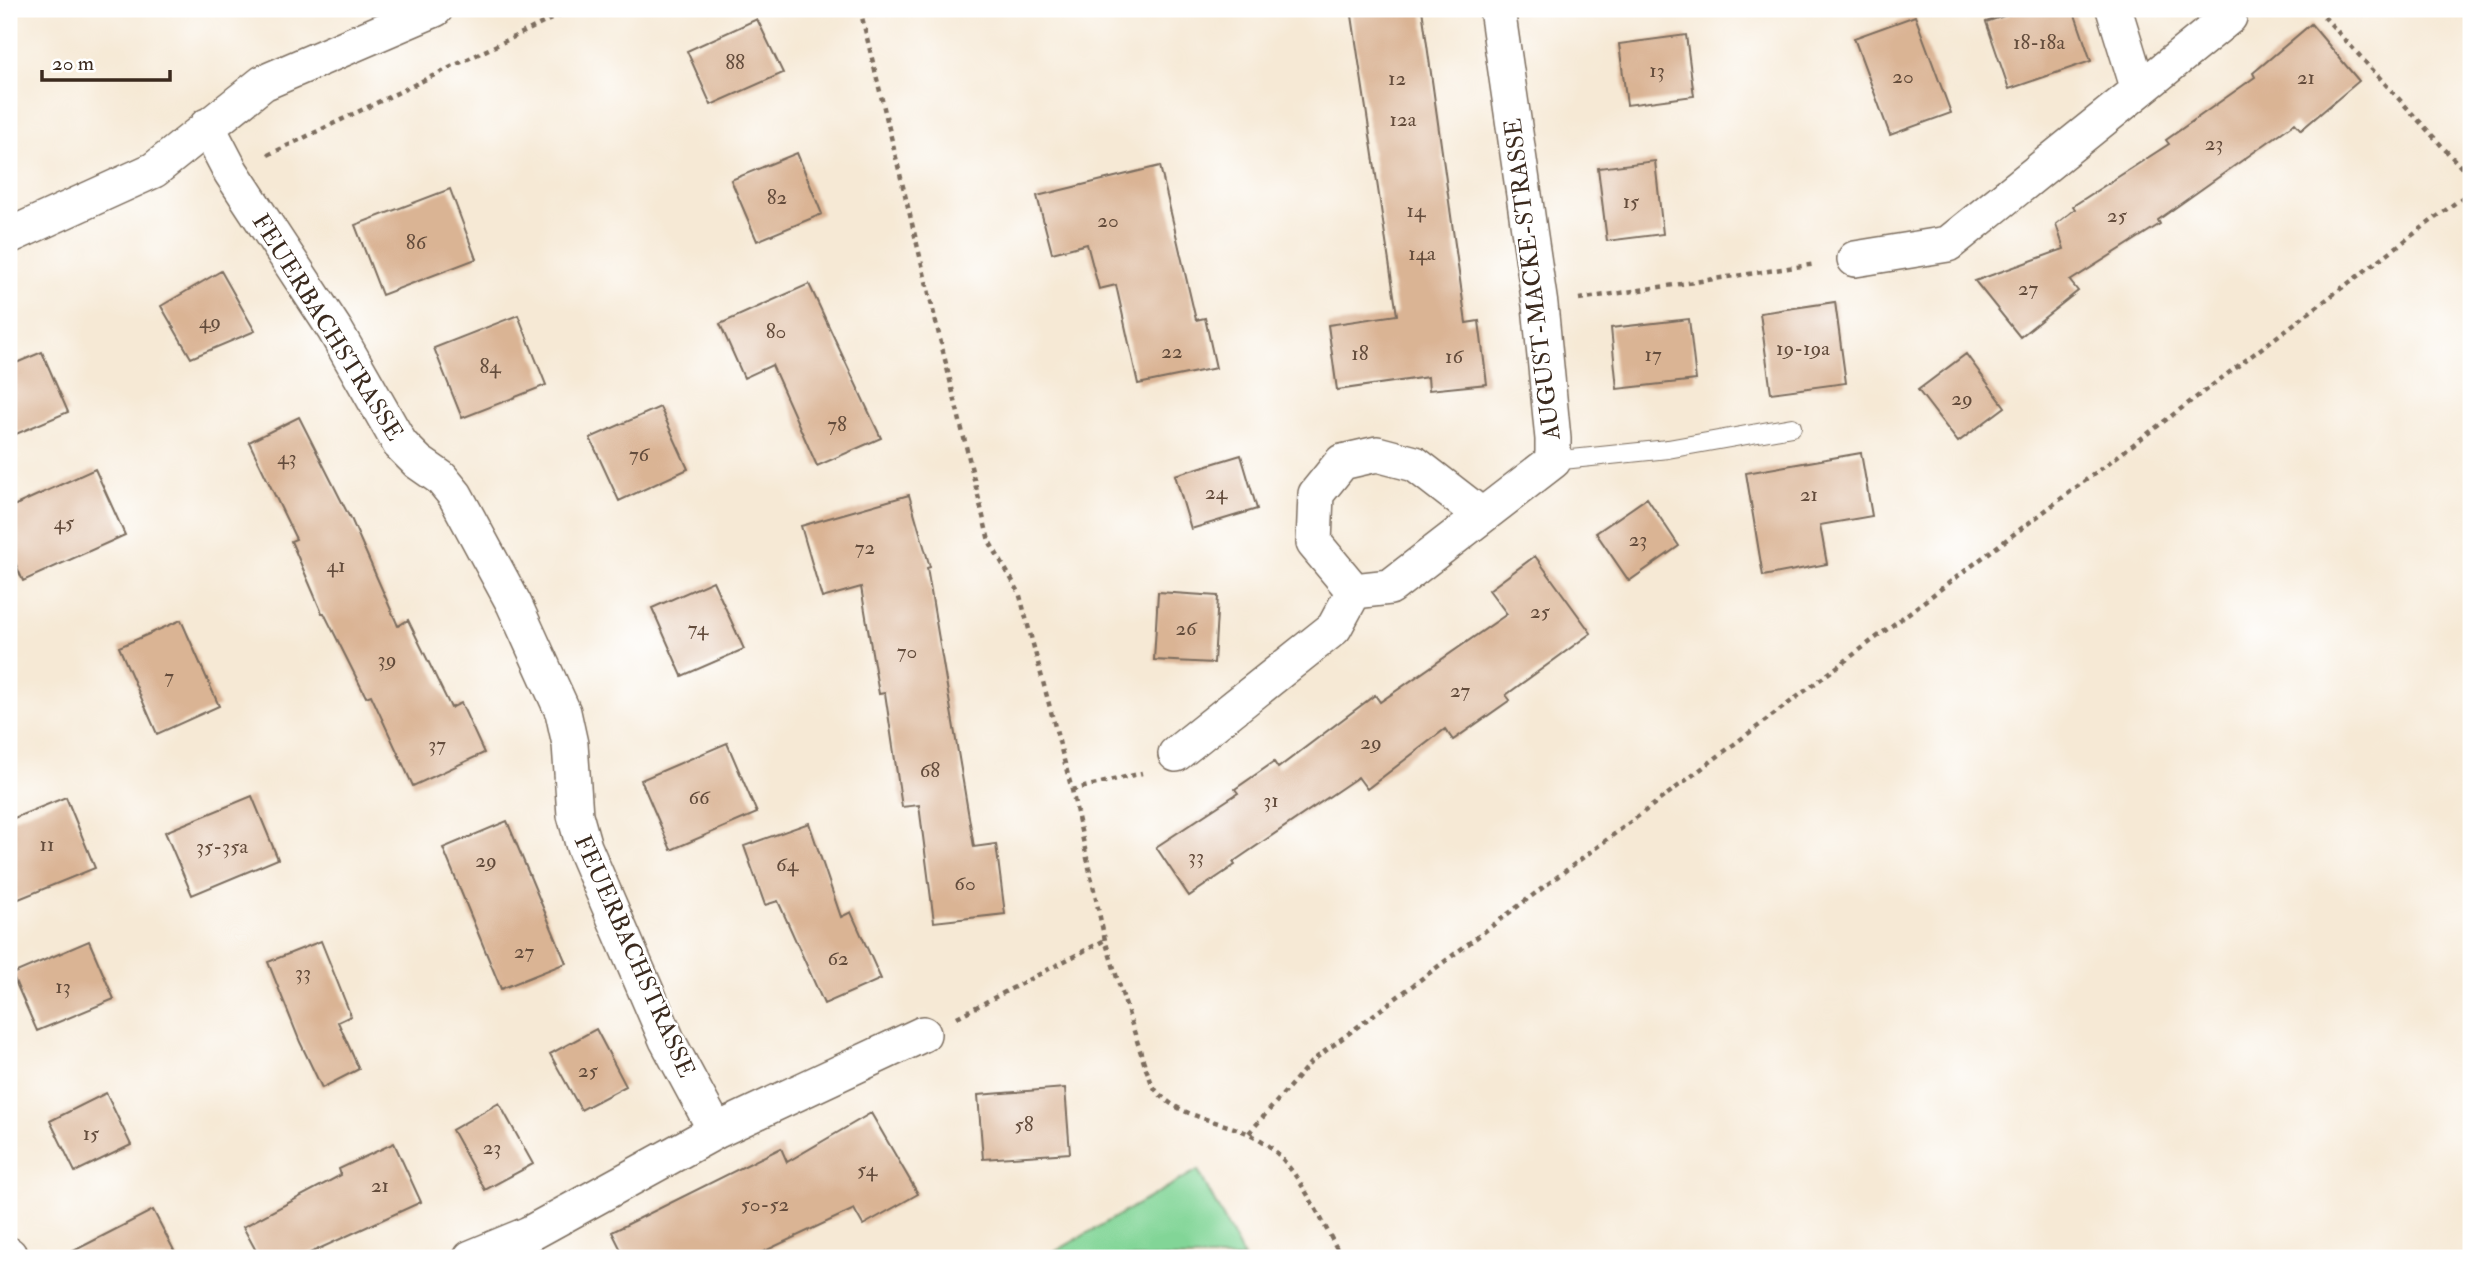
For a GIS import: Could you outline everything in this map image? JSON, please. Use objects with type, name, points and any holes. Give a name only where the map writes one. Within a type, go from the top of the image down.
[{"type":"street","points":[[9,236],[154,170],[263,83],[435,9]]},
{"type":"street","name":"AUGUST-MACKE-STRASSE","points":[[1354,590],[1390,587],[1553,461],[1540,305],[1497,9]]},
{"type":"street","points":[[2114,9],[2138,90]]},
{"type":"street","points":[[1855,259],[1948,244],[2235,12]]},
{"type":"street","name":"FEUERBACHSTRASSE","points":[[207,126],[231,172],[335,330],[400,444],[418,462],[441,478],[455,495],[514,604],[563,712],[570,744],[575,815],[584,847],[667,1040],[716,1131]]},
{"type":"street","points":[[1176,754],[1334,628],[1354,590],[1314,543],[1316,494],[1342,462],[1377,454],[1415,464],[1481,515]]},
{"type":"street","points":[[471,1258],[529,1234],[716,1131],[923,1034]]},
{"type":"lane","points":[[1553,461],[1668,449],[1793,427]]},
{"type":"path","points":[[231,172],[572,9]]},
{"type":"path","points":[[860,9],[989,541],[1019,592],[1072,790],[1105,940],[1146,1069],[1154,1088],[1171,1103],[1249,1133],[1283,1158],[1342,1258]]},
{"type":"path","points":[[2317,9],[2471,178]]},
{"type":"path","points":[[1249,1133],[1312,1061],[2471,191]]},
{"type":"path","points":[[1540,305],[1855,259]]},
{"type":"path","points":[[1072,790],[1140,775],[1176,754]]},
{"type":"path","points":[[923,1034],[1105,940]]},
{"type":"green space","points":[[1198,1170],[1244,1258],[1044,1258]]},
{"type":"building","points":[[1351,9],[1422,9],[1466,323],[1479,321],[1487,384],[1429,390],[1428,377],[1337,390],[1328,325],[1397,315]]},
{"type":"building","points":[[2025,9],[2073,9],[2091,61],[2009,89],[1986,22]]},
{"type":"building","points":[[1915,16],[1951,113],[1890,135],[1854,38]]},
{"type":"building","points":[[757,19],[783,73],[711,105],[687,51]]},
{"type":"building","points":[[2311,24],[2359,81],[2301,130],[2295,123],[2158,220],[2160,224],[2070,281],[2078,291],[2020,337],[1975,281],[2064,249],[2056,224],[2075,209],[2073,206],[2169,144],[2166,140],[2255,77],[2253,73]]},
{"type":"building","points":[[1686,35],[1694,96],[1627,105],[1619,44]]},
{"type":"building","points":[[797,153],[822,214],[757,241],[731,180]]},
{"type":"building","points":[[1655,161],[1663,234],[1607,241],[1598,168]]},
{"type":"building","points":[[1160,166],[1196,320],[1205,318],[1216,368],[1138,384],[1116,285],[1099,289],[1087,244],[1052,253],[1037,196]]},
{"type":"building","points":[[450,189],[476,259],[382,295],[355,225]]},
{"type":"building","points":[[221,271],[255,331],[191,358],[161,306]]},
{"type":"building","points":[[809,284],[881,438],[817,466],[772,365],[744,378],[720,324]]},
{"type":"building","points":[[1835,302],[1846,383],[1771,393],[1760,313]]},
{"type":"building","points":[[518,315],[546,385],[462,418],[434,348]]},
{"type":"building","points":[[1689,319],[1696,380],[1617,389],[1611,328]]},
{"type":"building","points":[[42,352],[68,412],[9,437],[9,366]]},
{"type":"building","points":[[1966,354],[2005,407],[1958,442],[1918,390]]},
{"type":"building","points":[[660,407],[688,469],[619,501],[590,438]]},
{"type":"building","points":[[299,417],[350,516],[398,626],[408,620],[451,708],[461,703],[484,753],[413,786],[371,695],[366,697],[322,613],[291,541],[296,539],[249,442]]},
{"type":"building","points":[[1861,453],[1872,516],[1820,525],[1827,564],[1763,576],[1746,473]]},
{"type":"building","points":[[1241,455],[1257,509],[1191,529],[1175,475]]},
{"type":"building","points":[[95,469],[125,535],[23,581],[9,549],[9,508]]},
{"type":"building","points":[[909,495],[930,567],[927,568],[974,847],[996,844],[1005,914],[934,922],[919,805],[902,807],[885,693],[879,694],[861,587],[822,598],[801,526]]},
{"type":"building","points":[[1647,498],[1679,546],[1629,581],[1596,533]]},
{"type":"building","points":[[1535,556],[1591,633],[1506,695],[1510,700],[1453,740],[1445,729],[1367,789],[1358,777],[1233,862],[1235,865],[1189,896],[1156,847],[1238,793],[1235,789],[1274,762],[1278,768],[1375,695],[1380,702],[1507,614],[1489,590]]},
{"type":"building","points":[[713,581],[744,649],[682,676],[652,608]]},
{"type":"building","points":[[1158,592],[1218,596],[1214,663],[1154,660]]},
{"type":"building","points":[[181,620],[219,706],[157,734],[119,647]]},
{"type":"building","points":[[727,743],[757,813],[671,850],[641,780]]},
{"type":"building","points":[[252,796],[278,859],[192,895],[165,832]]},
{"type":"building","points":[[66,797],[95,868],[9,903],[9,820]]},
{"type":"building","points":[[507,821],[566,963],[501,989],[443,848]]},
{"type":"building","points":[[809,823],[841,917],[851,912],[881,979],[824,1004],[778,901],[765,905],[744,846]]},
{"type":"building","points":[[89,941],[114,999],[37,1031],[12,974]]},
{"type":"building","points":[[321,941],[351,1016],[338,1022],[359,1069],[322,1088],[300,1042],[268,962]]},
{"type":"building","points":[[596,1029],[626,1086],[581,1110],[550,1054]]},
{"type":"building","points":[[1065,1088],[1070,1153],[983,1159],[978,1095]]},
{"type":"building","points":[[106,1093],[131,1145],[75,1172],[50,1121]]},
{"type":"building","points":[[499,1103],[533,1164],[485,1190],[452,1130]]},
{"type":"building","points":[[871,1113],[918,1194],[863,1225],[854,1209],[750,1258],[625,1258],[612,1232],[781,1148],[787,1162]]},
{"type":"building","points":[[394,1143],[421,1202],[299,1258],[260,1258],[243,1227],[341,1175],[339,1169]]},
{"type":"building","points":[[153,1210],[178,1258],[60,1258]]}]
